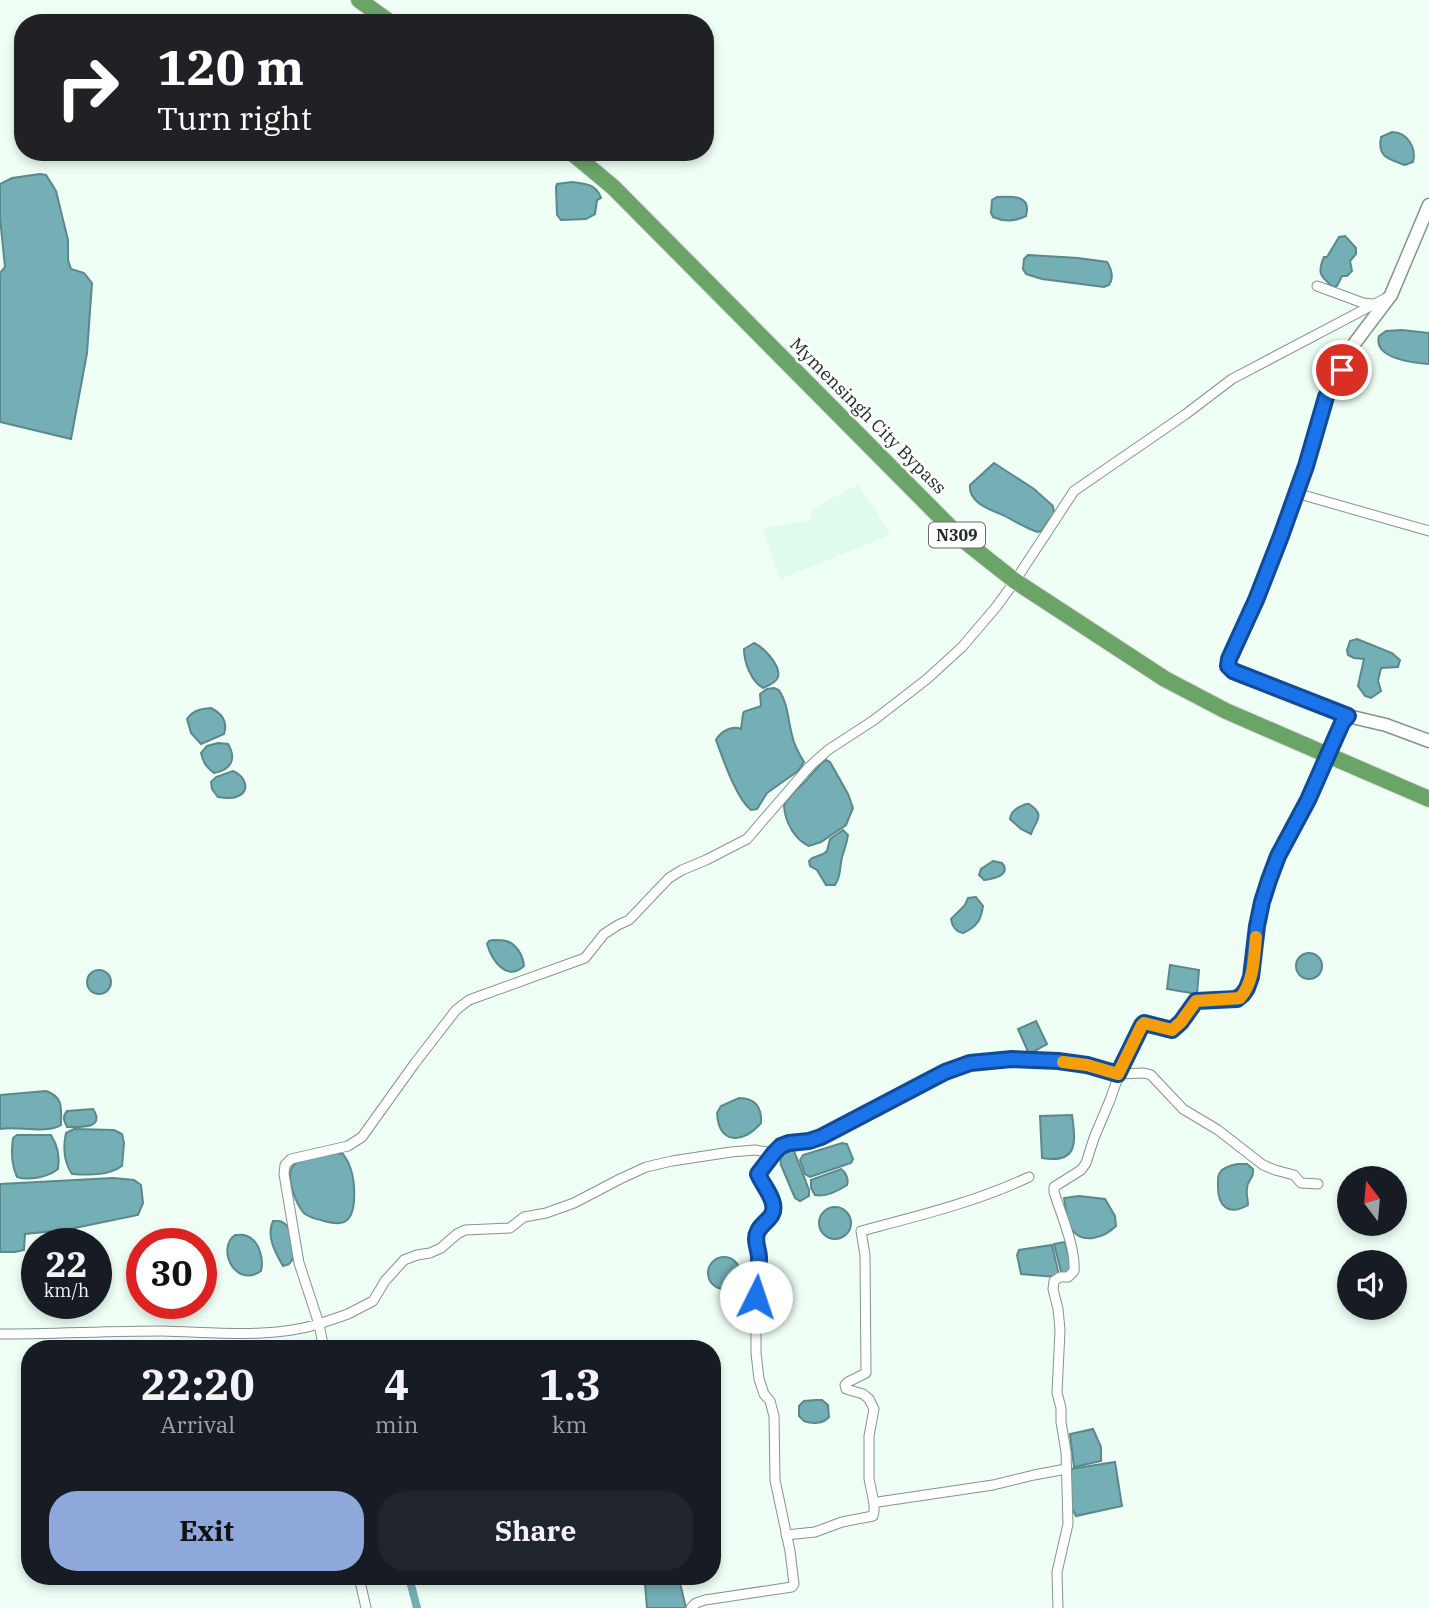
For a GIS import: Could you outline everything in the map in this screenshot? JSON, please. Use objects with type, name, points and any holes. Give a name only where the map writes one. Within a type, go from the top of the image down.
[{"type":"highway","points":[[359,0],[378,14]]},
{"type":"highway","name":"Mymensingh City Bypass","points":[[582,161],[613,187],[961,539],[1015,581],[1165,679],[1226,711],[1429,799]]},
{"type":"street","points":[[1429,205],[1424,227],[1391,295],[1351,348],[1326,397],[1306,466],[1256,600],[1228,666],[1233,671],[1348,716],[1386,725],[1429,741]]},
{"type":"street","points":[[1317,286],[1363,303],[1374,304]]},
{"type":"street","points":[[322,1340],[299,1263],[284,1174],[285,1165],[291,1159],[348,1146],[362,1138],[456,1010],[469,1000],[584,958],[604,934],[629,920],[669,878],[747,839],[828,750],[917,687],[962,647],[1015,581],[1074,491],[1232,379],[1391,295]]},
{"type":"street","points":[[1296,493],[1429,531]]},
{"type":"street","points":[[1058,1608],[1057,1572],[1068,1524],[1061,1408],[1056,1393],[1061,1339],[1053,1289],[1054,1281],[1060,1277],[1068,1277],[1074,1271],[1074,1264],[1054,1188],[1081,1170],[1086,1163],[1118,1074],[1142,1025],[1144,1023],[1172,1030],[1196,1001],[1237,999],[1243,994],[1251,977],[1257,926],[1269,880],[1342,723],[1348,716]]},
{"type":"street","points":[[691,1608],[696,1602],[792,1587],[794,1584],[775,1480],[774,1416],[759,1379],[756,1353],[759,1257],[755,1242],[758,1231],[769,1220],[774,1207],[758,1174],[781,1146],[821,1137],[945,1072],[970,1063],[1012,1059],[1058,1061],[1087,1065],[1118,1074],[1151,1075],[1183,1109],[1217,1130],[1263,1165],[1294,1175],[1301,1183],[1318,1184]]},
{"type":"street","points":[[0,1334],[161,1331],[233,1333],[300,1329],[348,1314],[373,1301],[385,1281],[404,1261],[440,1248],[465,1230],[509,1228],[523,1217],[546,1213],[574,1203],[646,1167],[731,1152],[755,1150],[774,1153]]},
{"type":"street","points":[[786,1535],[815,1532],[842,1522],[873,1516],[874,1503],[869,1479],[869,1436],[874,1409],[863,1394],[849,1391],[845,1385],[866,1373],[865,1255],[861,1231],[917,1217],[1003,1189],[1029,1177]]},
{"type":"street","points":[[874,1503],[993,1485],[1066,1469]]},
{"type":"street","points":[[361,1585],[366,1608]]},
{"type":"shaded area","points":[[858,485],[890,535],[780,579],[763,528],[811,520],[811,509]]},
{"type":"water","points":[[1392,132],[1402,135],[1410,142],[1414,151],[1413,162],[1405,165],[1383,154],[1381,137]]},
{"type":"water","points":[[46,175],[56,191],[68,240],[71,269],[84,273],[92,283],[87,353],[71,439],[0,422],[0,273],[5,267],[0,184],[12,178]]},
{"type":"water","points":[[572,182],[593,187],[601,198],[597,200],[595,214],[586,219],[561,220],[557,215],[556,187],[557,184]]},
{"type":"water","points":[[997,197],[1023,200],[1027,209],[1026,216],[1010,220],[993,217],[992,200]]},
{"type":"water","points":[[1345,236],[1356,248],[1356,254],[1350,261],[1352,271],[1347,276],[1342,276],[1337,286],[1333,287],[1320,271],[1324,257],[1327,257],[1339,237]]},
{"type":"water","points":[[1028,255],[1107,262],[1112,280],[1104,287],[1042,279],[1026,274],[1023,269],[1024,259]]},
{"type":"water","points":[[1386,331],[1429,333],[1429,364],[1395,358],[1382,350],[1379,336]]},
{"type":"water","points":[[994,463],[1034,489],[1053,506],[1054,513],[1041,531],[1037,532],[987,508],[973,497],[970,485]]},
{"type":"water","points":[[1357,639],[1392,653],[1400,660],[1398,667],[1381,668],[1378,681],[1381,691],[1371,698],[1365,696],[1358,686],[1364,659],[1348,655],[1350,641]]},
{"type":"water","points":[[754,643],[770,657],[778,672],[776,681],[763,688],[752,676],[745,660],[744,649]]},
{"type":"water","points":[[774,688],[779,690],[784,701],[794,742],[804,762],[798,771],[767,793],[757,809],[751,810],[735,788],[716,740],[727,730],[741,729],[744,712],[761,706],[760,694]]},
{"type":"water","points":[[211,708],[223,718],[224,734],[201,744],[191,733],[187,719],[195,712]]},
{"type":"water","points":[[228,744],[232,759],[225,769],[214,773],[205,764],[201,753],[207,746]]},
{"type":"water","points":[[826,760],[830,762],[848,794],[853,808],[846,825],[821,842],[809,846],[792,830],[784,806],[792,794]]},
{"type":"water","points":[[233,771],[243,780],[244,791],[234,798],[218,797],[211,782],[216,777]]},
{"type":"water","points":[[1026,804],[1034,808],[1038,815],[1031,834],[1010,819],[1014,811]]},
{"type":"water","points":[[843,830],[848,835],[839,877],[835,885],[826,885],[809,861],[827,851],[830,839]]},
{"type":"water","points":[[993,861],[1002,863],[1005,871],[1000,876],[984,880],[979,875],[981,869]]},
{"type":"water","points":[[976,897],[983,906],[979,919],[968,931],[958,931],[951,919],[968,898]]},
{"type":"water","points":[[493,940],[506,941],[513,945],[521,954],[524,966],[512,972],[496,963],[487,944]]},
{"type":"water","points":[[1309,953],[1318,957],[1322,966],[1318,975],[1309,979],[1300,975],[1296,966],[1300,957]]},
{"type":"water","points":[[1170,965],[1199,970],[1197,994],[1167,989]]},
{"type":"water","points":[[99,970],[110,977],[111,982],[104,993],[99,994],[88,987],[87,982],[94,971]]},
{"type":"water","points":[[1036,1021],[1047,1044],[1029,1054],[1018,1029]]},
{"type":"water","points":[[46,1091],[59,1100],[61,1125],[49,1129],[0,1129],[0,1095]]},
{"type":"water","points":[[739,1098],[756,1104],[761,1123],[747,1135],[733,1138],[722,1131],[717,1113],[721,1106]]},
{"type":"water","points":[[93,1109],[96,1120],[90,1126],[67,1127],[64,1115],[67,1111]]},
{"type":"water","points":[[1072,1115],[1072,1149],[1062,1158],[1042,1158],[1040,1116]]},
{"type":"water","points":[[74,1129],[114,1130],[122,1134],[122,1166],[105,1173],[72,1174],[66,1159],[65,1144],[66,1133]]},
{"type":"water","points":[[17,1135],[51,1135],[58,1152],[58,1169],[38,1178],[17,1177],[12,1153],[13,1138]]},
{"type":"water","points":[[842,1143],[847,1144],[853,1159],[851,1163],[810,1177],[805,1174],[800,1160],[803,1155]]},
{"type":"water","points":[[786,1149],[794,1151],[809,1190],[809,1196],[800,1201],[795,1198],[781,1165],[780,1154]]},
{"type":"water","points":[[343,1154],[353,1176],[354,1201],[348,1220],[334,1223],[311,1217],[301,1210],[290,1174],[299,1161]]},
{"type":"water","points":[[1247,1164],[1253,1169],[1247,1186],[1248,1205],[1235,1210],[1222,1204],[1218,1178],[1224,1169]]},
{"type":"water","points":[[841,1169],[847,1176],[847,1185],[831,1193],[815,1195],[811,1180]]},
{"type":"water","points":[[113,1178],[134,1180],[141,1185],[143,1203],[138,1215],[75,1228],[21,1228],[21,1251],[0,1252],[0,1184]]},
{"type":"water","points":[[1079,1196],[1105,1199],[1115,1216],[1116,1226],[1094,1238],[1077,1235],[1068,1223],[1064,1198]]},
{"type":"water","points":[[835,1207],[846,1212],[851,1223],[846,1234],[835,1239],[824,1234],[819,1223],[824,1212]]},
{"type":"water","points":[[273,1221],[285,1224],[293,1243],[292,1260],[283,1266],[271,1238]]},
{"type":"water","points":[[235,1235],[246,1235],[255,1241],[261,1256],[261,1271],[243,1275],[231,1265],[227,1249]]},
{"type":"water","points":[[1065,1242],[1071,1270],[1062,1275],[1054,1244]]},
{"type":"water","points":[[1052,1245],[1059,1275],[1021,1274],[1017,1255],[1019,1250]]},
{"type":"water","points":[[724,1257],[735,1262],[740,1273],[735,1284],[724,1289],[713,1284],[708,1273],[713,1262]]},
{"type":"water","points":[[822,1400],[828,1405],[829,1417],[824,1421],[810,1423],[799,1416],[799,1406],[804,1401]]},
{"type":"water","points":[[1093,1429],[1101,1447],[1101,1461],[1074,1467],[1070,1434]]},
{"type":"water","points":[[1115,1462],[1122,1506],[1076,1516],[1070,1505],[1070,1469]]},
{"type":"water","points":[[645,1585],[680,1585],[686,1608],[647,1608]]},
{"type":"waterway","points":[[411,1585],[417,1608]]},
{"type":"slow traffic","points":[[1063,1062],[1087,1065],[1118,1074],[1144,1023],[1172,1030],[1196,1001],[1240,998],[1251,977],[1256,937]]},
{"type":"route","points":[[756,1297],[759,1257],[755,1242],[758,1231],[769,1220],[774,1207],[758,1174],[781,1146],[821,1137],[945,1072],[970,1063],[1012,1059],[1058,1061],[1087,1065],[1118,1074],[1144,1023],[1172,1030],[1196,1001],[1237,999],[1243,994],[1251,977],[1262,902],[1278,856],[1308,800],[1342,723],[1348,716],[1233,671],[1228,666],[1229,659],[1281,536],[1306,466],[1326,397],[1342,370]]}]
